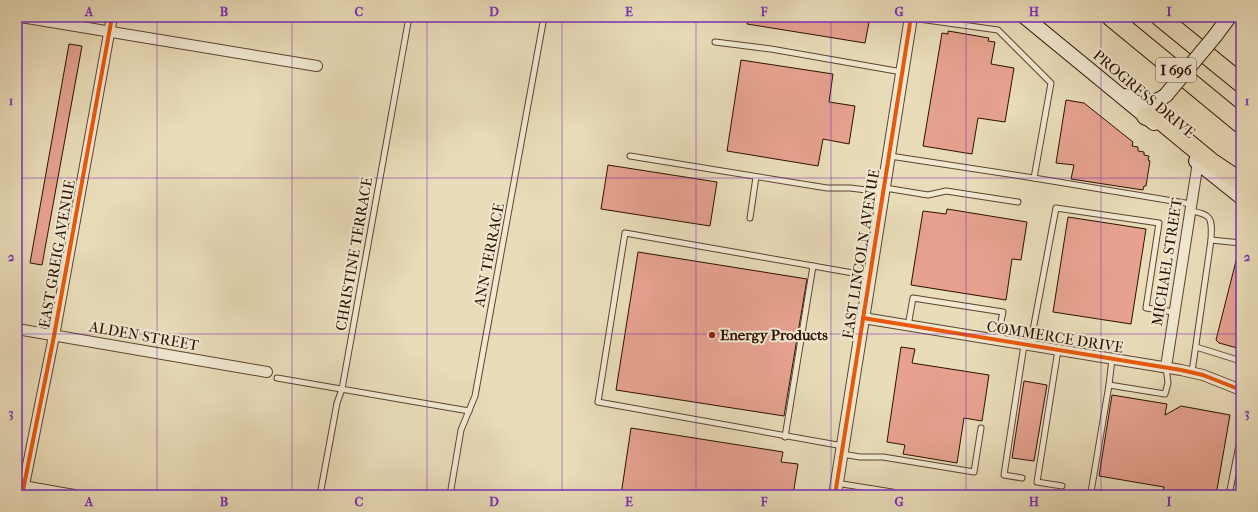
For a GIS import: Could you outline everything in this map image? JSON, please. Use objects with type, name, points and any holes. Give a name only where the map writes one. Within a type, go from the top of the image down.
[{"type":"highway","name":"I 696","points":[[1111,17],[1241,124]]},
{"type":"highway","name":"I 696","points":[[1160,17],[1241,83]]},
{"type":"highway","points":[[1146,116],[1159,119],[1211,162],[1241,182]]},
{"type":"main road","name":"PROGRESS DRIVE","points":[[1025,17],[1120,94],[1198,162],[1241,197]]},
{"type":"main road","points":[[1120,94],[1146,102],[1157,101],[1166,95],[1229,17]]},
{"type":"main road","points":[[1238,17],[1241,20]]},
{"type":"street","points":[[21,17],[318,66]]},
{"type":"street","name":"EAST GREIG AVENUE","points":[[21,489],[54,336],[112,17]]},
{"type":"street","name":"EAST LINCOLN AVENUE","points":[[836,489],[911,17]]},
{"type":"street","name":"MICHAEL STREET","points":[[1166,367],[1198,162]]},
{"type":"street","name":"COMMERCE DRIVE","points":[[863,318],[1166,367],[1192,372],[1241,390]]},
{"type":"street","name":"ALDEN STREET","points":[[17,330],[267,372]]},
{"type":"street","points":[[21,489],[74,495]]},
{"type":"lane","name":"CHRISTINE TERRACE","points":[[320,495],[337,403],[342,389],[409,17]]},
{"type":"lane","name":"ANN TERRACE","points":[[450,495],[461,430],[475,396],[544,17]]},
{"type":"lane","points":[[911,17],[998,30],[1051,83],[1034,178]]},
{"type":"lane","points":[[714,42],[771,49],[903,72]]},
{"type":"lane","points":[[630,156],[827,188],[850,188],[928,194],[946,191],[1018,202]]},
{"type":"lane","points":[[889,156],[1034,178],[1191,208],[1209,216],[1212,221],[1211,240],[1192,372]]},
{"type":"lane","points":[[750,218],[756,176]]},
{"type":"lane","points":[[1022,478],[1004,475],[1027,345],[1056,208],[1159,223],[1146,308],[1174,312]]},
{"type":"lane","points":[[870,276],[625,233],[598,402],[785,437],[842,450],[860,457],[883,457],[974,472],[980,428]]},
{"type":"lane","points":[[1211,240],[1241,244]]},
{"type":"lane","points":[[785,437],[813,266]]},
{"type":"lane","points":[[908,326],[913,298],[1003,312],[998,340]]},
{"type":"lane","points":[[1196,347],[1241,361]]},
{"type":"lane","points":[[1058,350],[1038,482],[1062,486]]},
{"type":"lane","points":[[1112,359],[1109,385],[1090,492],[1112,495]]},
{"type":"lane","points":[[1109,385],[1165,394],[1168,383],[1166,367]]},
{"type":"lane","points":[[277,378],[469,411]]},
{"type":"lane","points":[[1229,495],[1241,435]]},
{"type":"lane","points":[[836,489],[892,492],[895,495]]},
{"type":"building","points":[[748,17],[870,17],[865,43],[747,24]]},
{"type":"building","points":[[948,31],[989,38],[988,41],[995,42],[991,64],[1014,68],[1005,122],[978,118],[972,154],[923,146],[942,33],[948,34]]},
{"type":"building","points":[[69,44],[82,46],[42,265],[30,263]]},
{"type":"building","points":[[741,60],[833,74],[829,102],[855,106],[849,144],[823,139],[818,166],[727,151]]},
{"type":"building","points":[[1066,100],[1084,103],[1133,142],[1132,146],[1138,147],[1138,151],[1144,152],[1144,155],[1149,156],[1148,160],[1150,161],[1146,186],[1144,186],[1143,190],[1071,179],[1074,165],[1056,163]]},
{"type":"building","points":[[608,165],[717,182],[710,226],[601,209]]},
{"type":"building","points":[[947,209],[1027,222],[1021,260],[1012,259],[1006,300],[911,285],[923,211],[946,214]]},
{"type":"building","points":[[1068,217],[1146,229],[1131,324],[1053,312]]},
{"type":"building","name":"Energy Products","points":[[638,252],[807,279],[784,416],[616,390]]},
{"type":"building","points":[[1238,253],[1241,253],[1241,349],[1219,343],[1216,340]]},
{"type":"building","points":[[901,347],[915,349],[912,363],[989,375],[982,421],[964,418],[957,463],[903,454],[905,445],[887,442]]},
{"type":"building","points":[[1024,381],[1047,385],[1034,461],[1012,458]]},
{"type":"building","points":[[1112,395],[1167,404],[1165,415],[1181,406],[1230,415],[1216,495],[1162,495],[1164,487],[1099,476]]},
{"type":"building","points":[[631,428],[783,452],[781,462],[798,464],[793,495],[621,495]]},
{"type":"cycle path","points":[[22,495],[54,336],[112,17]]},
{"type":"cycle path","points":[[835,495],[911,17]]},
{"type":"cycle path","points":[[863,318],[1181,370],[1203,375],[1241,390]]},
{"type":"place","name":"Energy Products","points":[[712,335]]}]
